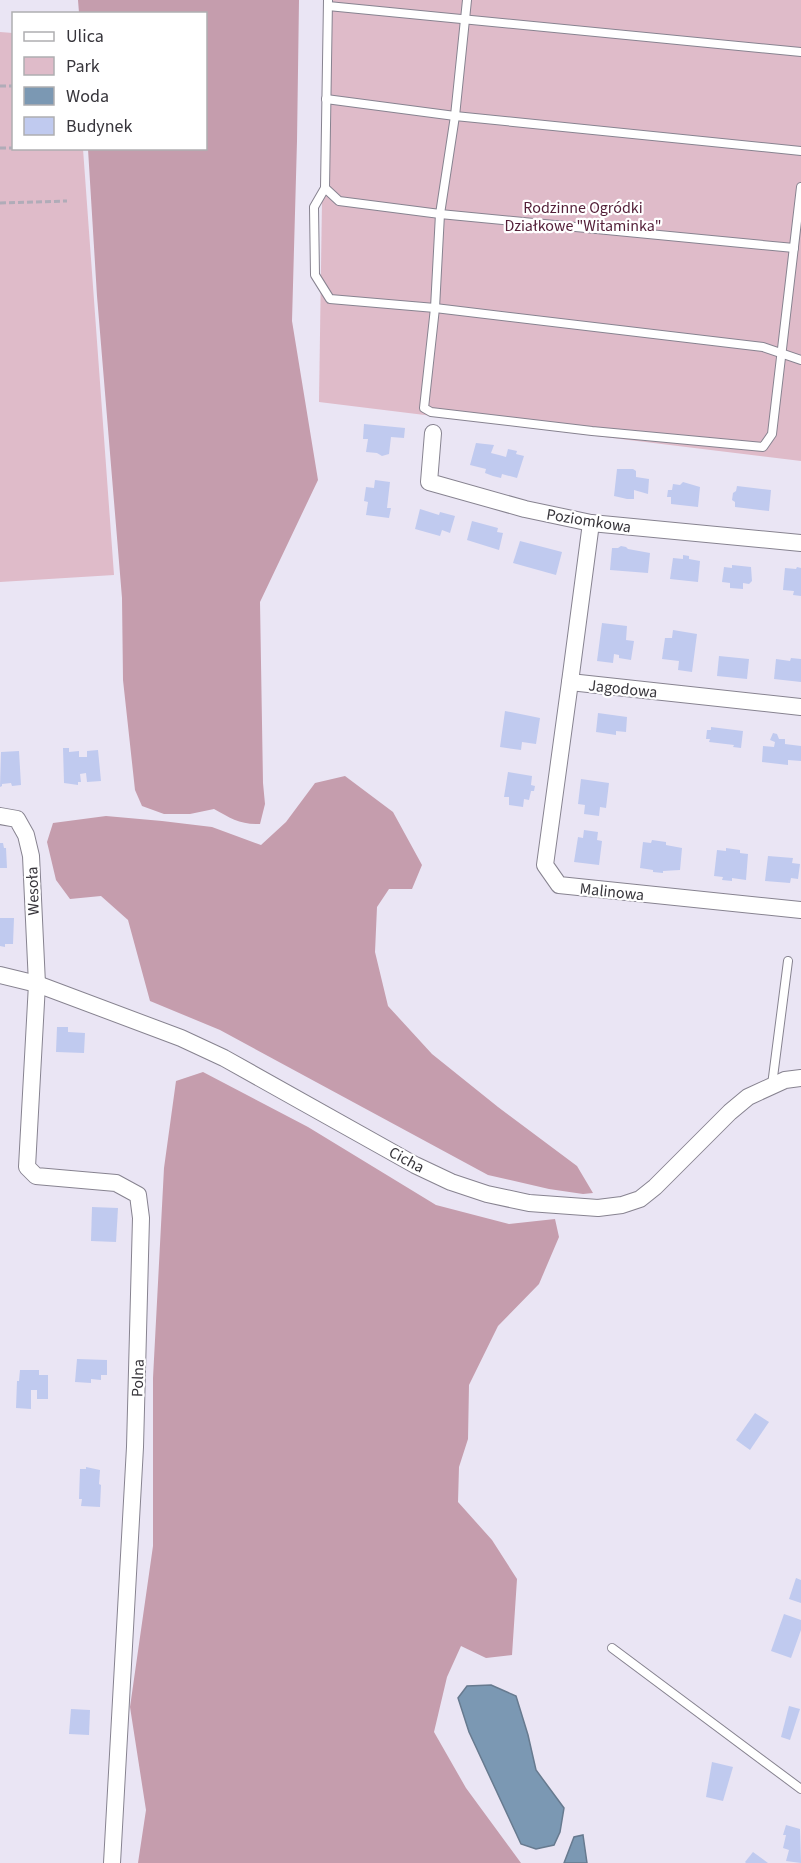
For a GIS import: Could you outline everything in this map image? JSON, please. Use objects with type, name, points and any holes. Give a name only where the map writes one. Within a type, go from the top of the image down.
[{"type":"street","name":"Poziomkowa","points":[[433,433],[429,482],[525,509],[591,523],[801,543]]},
{"type":"street","name":"Jagodowa","points":[[591,523],[570,682],[801,707]]},
{"type":"street","name":"Malinowa","points":[[570,682],[545,865],[559,885],[801,910]]},
{"type":"street","name":"Wesoła","points":[[0,816],[17,819],[26,835],[31,856],[37,984]]},
{"type":"street","name":"Cicha","points":[[0,975],[37,984],[181,1038],[224,1058],[415,1165],[451,1182],[486,1194],[529,1203],[598,1208],[640,1199],[656,1187],[730,1112],[748,1097],[785,1080],[801,1078]]},
{"type":"street","name":"Polna","points":[[37,984],[27,1167],[36,1176],[116,1183],[138,1195],[141,1218],[135,1447],[112,1863]]},
{"type":"lane","points":[[467,0],[455,116],[440,213],[435,308],[424,408],[431,412],[592,431],[763,447],[772,434],[801,187]]},
{"type":"lane","points":[[801,52],[465,20],[328,3],[325,188],[314,207],[315,275],[330,298],[435,308],[763,347],[801,360]]},
{"type":"lane","points":[[326,99],[455,116],[801,151]]},
{"type":"lane","points":[[325,188],[339,201],[794,248]]},
{"type":"lane","points":[[772,1085],[788,961]]},
{"type":"lane","points":[[612,1648],[801,1789]]},
{"type":"path","points":[[0,203],[68,201]]},
{"type":"green space","name":"Rodzinne Ogródki Działkowe \"Witaminka\"","points":[[325,0],[801,0],[801,461],[319,402]]},
{"type":"green space","points":[[0,32],[12,33],[12,150],[83,150],[114,575],[0,582]]},
{"type":"shaded area","points":[[78,0],[299,0],[292,321],[318,480],[260,602],[265,804],[260,824],[241,822],[214,809],[190,814],[164,814],[142,806],[135,790],[123,680],[122,598],[97,296],[88,150],[207,150],[207,12],[79,12]]},
{"type":"shaded area","points":[[345,776],[393,812],[422,865],[412,889],[389,889],[377,907],[375,952],[388,1006],[432,1054],[577,1166],[593,1193],[583,1194],[549,1189],[488,1175],[220,1030],[150,1001],[128,920],[101,896],[70,899],[56,880],[47,842],[53,823],[106,816],[162,821],[212,827],[261,845],[286,822],[315,783]]},
{"type":"shaded area","points":[[203,1072],[308,1127],[436,1205],[509,1224],[555,1219],[559,1237],[539,1284],[498,1326],[469,1385],[468,1439],[459,1467],[458,1502],[492,1540],[517,1579],[512,1655],[486,1658],[461,1646],[447,1677],[434,1732],[466,1788],[521,1863],[138,1863],[146,1810],[130,1707],[153,1546],[153,1378],[164,1168],[176,1081]]},
{"type":"water","points":[[491,1685],[516,1696],[536,1770],[564,1808],[560,1832],[554,1845],[536,1849],[521,1844],[469,1732],[458,1698],[467,1686]]},
{"type":"water","points":[[583,1835],[587,1863],[564,1863],[574,1837]]},
{"type":"building","points":[[364,424],[405,428],[404,438],[391,437],[389,454],[382,456],[366,452],[368,439],[363,439]]},
{"type":"building","points":[[476,443],[494,445],[491,453],[506,457],[508,449],[524,456],[517,478],[502,474],[501,478],[493,476],[485,473],[486,469],[470,465]]},
{"type":"building","points":[[617,469],[633,469],[636,471],[636,477],[649,479],[648,494],[634,490],[634,499],[614,496]]},
{"type":"building","points":[[375,480],[390,482],[387,508],[391,508],[389,518],[366,515],[368,502],[364,501],[366,487],[374,488]]},
{"type":"building","points":[[683,482],[700,487],[698,507],[671,504],[671,497],[667,497],[668,490],[672,490],[673,484],[680,485]]},
{"type":"building","points":[[737,486],[771,490],[769,511],[735,507],[735,502],[732,500]]},
{"type":"building","points":[[420,509],[439,515],[440,512],[455,516],[450,533],[442,530],[440,536],[415,529]]},
{"type":"building","points":[[472,521],[498,528],[497,532],[503,533],[499,550],[467,540]]},
{"type":"building","points":[[520,541],[562,552],[556,575],[513,563]]},
{"type":"building","points":[[621,546],[650,553],[648,573],[610,570],[612,548]]},
{"type":"building","points":[[683,555],[700,561],[698,582],[670,579],[673,558],[683,559]]},
{"type":"building","points":[[732,565],[751,567],[752,581],[749,584],[743,583],[743,589],[730,588],[730,583],[722,582],[724,567],[732,568]]},
{"type":"building","points":[[785,568],[796,569],[801,568],[801,596],[793,595],[794,591],[783,590]]},
{"type":"building","points":[[602,623],[627,626],[626,640],[634,641],[631,660],[619,658],[619,655],[614,654],[613,663],[597,661]]},
{"type":"building","points":[[673,630],[697,634],[692,672],[678,670],[679,661],[662,659],[665,638],[672,638]]},
{"type":"building","points":[[719,656],[749,659],[747,679],[717,676]]},
{"type":"building","points":[[791,658],[801,659],[801,682],[774,679],[776,659],[790,661]]},
{"type":"building","points":[[505,711],[540,718],[536,744],[522,742],[521,750],[500,747]]},
{"type":"building","points":[[598,713],[627,717],[626,732],[616,731],[616,735],[596,732]]},
{"type":"building","points":[[711,727],[743,731],[741,748],[709,742],[710,739],[706,739],[707,730],[711,730]]},
{"type":"building","points":[[773,733],[777,734],[779,739],[785,739],[785,744],[801,746],[801,761],[788,760],[788,765],[762,762],[763,746],[774,747],[775,742],[770,740]]},
{"type":"building","points":[[63,748],[69,748],[69,752],[79,751],[79,757],[87,757],[87,751],[98,750],[101,781],[87,782],[86,773],[80,774],[81,782],[78,782],[78,785],[64,783]]},
{"type":"building","points":[[19,751],[21,785],[12,786],[11,783],[2,784],[0,787],[1,752]]},
{"type":"building","points":[[508,772],[532,776],[531,785],[535,786],[534,791],[531,791],[529,800],[524,799],[523,807],[509,805],[509,797],[504,797]]},
{"type":"building","points":[[581,779],[609,783],[606,808],[600,807],[599,816],[584,814],[585,805],[578,804]]},
{"type":"building","points":[[584,830],[598,832],[597,840],[602,841],[599,865],[574,862],[578,837],[583,838]]},
{"type":"building","points":[[652,840],[682,848],[680,870],[663,871],[663,873],[640,868],[643,842],[651,843]]},
{"type":"building","points":[[0,843],[3,843],[6,848],[7,868],[0,868]]},
{"type":"building","points":[[726,848],[748,854],[746,880],[732,878],[732,881],[722,880],[723,877],[714,876],[717,850],[726,851]]},
{"type":"building","points":[[768,856],[793,858],[792,863],[800,864],[798,879],[791,878],[790,883],[765,881]]},
{"type":"building","points":[[0,918],[14,918],[13,944],[5,944],[5,947],[0,946]]},
{"type":"building","points":[[57,1027],[68,1027],[68,1032],[85,1033],[84,1053],[56,1052]]},
{"type":"building","points":[[92,1207],[118,1208],[116,1242],[91,1241]]},
{"type":"building","points":[[77,1359],[107,1360],[107,1375],[101,1375],[101,1380],[91,1379],[91,1383],[75,1382]]},
{"type":"building","points":[[20,1370],[39,1370],[39,1375],[48,1375],[48,1399],[37,1399],[37,1390],[31,1390],[31,1409],[16,1408],[17,1381],[19,1381]]},
{"type":"building","points":[[755,1413],[769,1422],[750,1450],[736,1440]]},
{"type":"building","points":[[86,1467],[100,1470],[100,1507],[81,1506],[82,1499],[79,1499],[80,1469],[86,1469]]},
{"type":"building","points":[[796,1578],[801,1580],[801,1603],[789,1599]]},
{"type":"building","points":[[784,1614],[801,1620],[801,1630],[791,1658],[771,1651]]},
{"type":"building","points":[[789,1706],[800,1709],[790,1740],[781,1737]]},
{"type":"building","points":[[71,1709],[90,1710],[89,1735],[69,1734]]},
{"type":"building","points":[[712,1762],[733,1767],[723,1801],[706,1797]]},
{"type":"building","points":[[786,1825],[800,1829],[801,1863],[786,1861],[789,1850],[783,1848],[786,1835],[783,1835]]},
{"type":"building","points":[[753,1852],[768,1863],[746,1863]]}]
